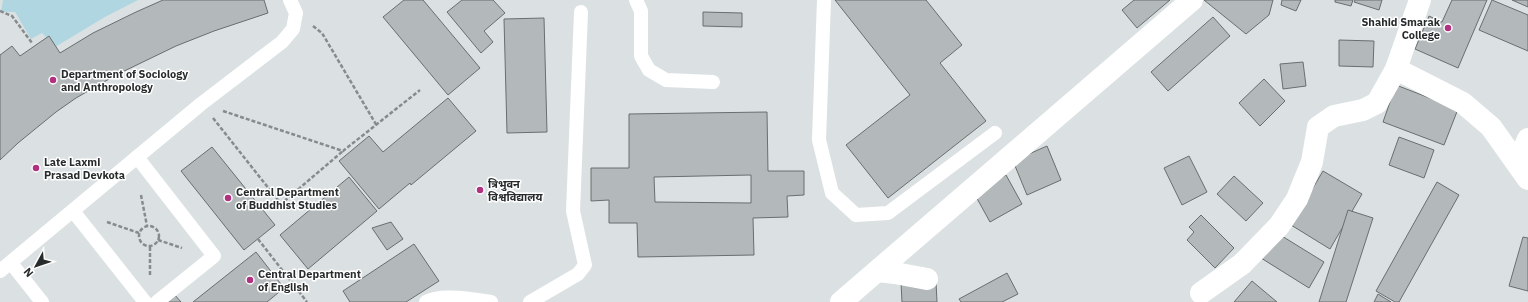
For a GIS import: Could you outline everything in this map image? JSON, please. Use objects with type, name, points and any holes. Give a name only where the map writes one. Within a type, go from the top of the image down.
[{"type":"street","points":[[841,302],[1192,0]]},
{"type":"street","points":[[1200,292],[1242,264],[1279,226],[1297,199],[1312,162],[1318,127],[1334,116],[1363,110],[1377,103],[1396,70],[1420,0]]},
{"type":"street","points":[[1396,70],[1463,103],[1491,127],[1523,171]]},
{"type":"street","points":[[1523,171],[1528,139]]},
{"type":"street","points":[[878,271],[927,279]]},
{"type":"lane","points":[[0,271],[202,104],[282,42],[293,29],[296,13],[290,0]]},
{"type":"lane","points":[[636,0],[641,11],[641,56],[649,70],[666,80],[713,82]]},
{"type":"lane","points":[[824,0],[819,140],[832,193],[856,215],[888,213],[995,133]]},
{"type":"lane","points":[[530,302],[578,274],[585,265],[573,211],[581,12]]},
{"type":"lane","points":[[137,157],[214,256],[157,302]]},
{"type":"lane","points":[[73,211],[145,302]]},
{"type":"lane","points":[[11,263],[42,302]]},
{"type":"lane","points":[[426,302],[430,300],[452,297],[491,302]]},
{"type":"path","points":[[0,11],[12,16],[32,43]]},
{"type":"path","points":[[296,13],[322,33],[377,126]]},
{"type":"path","points":[[202,104],[281,204],[343,151],[420,90]]},
{"type":"path","points":[[202,104],[343,151]]},
{"type":"path","points":[[152,226],[157,230],[159,236],[156,243],[153,245],[147,245],[139,239],[139,233],[143,228],[152,226]]},
{"type":"path","points":[[258,239],[307,302]]},
{"type":"shaded area","points":[[3,0],[138,0],[105,17],[55,47],[42,33],[31,39],[15,12],[1,12]]},
{"type":"building","name":"Department of Sociology and Anthropology","points":[[163,0],[264,0],[268,13],[214,31],[176,46],[116,75],[76,98],[56,112],[0,160],[0,55],[12,46],[20,56],[49,36],[60,53],[93,33]]},
{"type":"building","points":[[404,0],[423,0],[480,68],[448,95],[383,17]]},
{"type":"building","points":[[462,0],[493,0],[505,13],[484,31],[493,42],[481,53],[447,12]]},
{"type":"building","points":[[835,0],[926,0],[962,45],[940,63],[986,121],[888,198],[846,145],[910,95]]},
{"type":"building","points":[[1134,0],[1170,0],[1137,28],[1122,10]]},
{"type":"building","points":[[1204,0],[1273,0],[1269,15],[1246,34]]},
{"type":"building","points":[[1282,0],[1301,0],[1296,11],[1281,5]]},
{"type":"building","points":[[1335,0],[1353,0],[1351,6],[1335,2]]},
{"type":"building","points":[[1355,0],[1382,0],[1379,10],[1354,2]]},
{"type":"building","name":"Shahid Smarak College","points":[[1452,0],[1487,0],[1458,68],[1415,49],[1429,16],[1442,22]]},
{"type":"building","points":[[1492,0],[1528,15],[1528,51],[1479,30]]},
{"type":"building","points":[[1512,0],[1528,0],[1528,7]]},
{"type":"building","points":[[703,12],[742,13],[742,27],[703,26]]},
{"type":"building","points":[[1213,17],[1230,36],[1168,91],[1151,72]]},
{"type":"building","points":[[544,18],[547,132],[507,133],[504,19]]},
{"type":"building","points":[[1339,40],[1374,41],[1373,67],[1339,66]]},
{"type":"building","points":[[1303,62],[1306,86],[1283,89],[1280,64]]},
{"type":"building","points":[[1264,79],[1285,101],[1260,126],[1239,103]]},
{"type":"building","points":[[1396,85],[1458,109],[1444,145],[1383,122]]},
{"type":"building","points":[[448,98],[476,131],[411,185],[410,183],[379,209],[339,161],[369,136],[383,152]]},
{"type":"building","points":[[767,112],[768,171],[804,171],[804,195],[787,196],[788,217],[753,218],[754,255],[638,257],[637,223],[609,223],[609,200],[591,201],[591,168],[629,168],[629,114]],"holes":[[[751,175],[751,203],[655,202],[654,177]]]},
{"type":"building","points":[[1399,137],[1434,150],[1424,178],[1389,165]]},
{"type":"building","points":[[1047,146],[1061,180],[1027,195],[1013,161]]},
{"type":"building","name":"Central Department of Buddhist Studies","points":[[212,147],[275,225],[244,250],[181,171]]},
{"type":"building","points":[[1189,156],[1207,192],[1182,205],[1164,168]]},
{"type":"building","points":[[1323,171],[1362,194],[1330,249],[1291,225]]},
{"type":"building","points":[[1006,175],[1022,204],[990,222],[974,193]]},
{"type":"building","points":[[1234,176],[1263,203],[1246,221],[1217,194]]},
{"type":"building","points":[[349,177],[377,211],[308,269],[280,235]]},
{"type":"building","points":[[1437,182],[1459,195],[1399,302],[1395,302],[1376,291]]},
{"type":"building","points":[[1348,210],[1373,218],[1346,302],[1319,302]]},
{"type":"building","points":[[1201,215],[1234,248],[1215,268],[1187,240],[1194,232],[1189,227]]},
{"type":"building","points":[[391,222],[403,239],[387,250],[372,228]]},
{"type":"building","points":[[1277,233],[1324,262],[1309,288],[1261,258]]},
{"type":"building","points":[[1523,237],[1528,238],[1528,291],[1509,286]]},
{"type":"building","points":[[414,244],[439,281],[406,302],[350,302],[343,291]]},
{"type":"building","name":"Central Department of English","points":[[256,252],[284,288],[267,302],[193,302]]},
{"type":"building","points":[[1007,273],[1018,294],[1002,302],[961,302],[959,299]]},
{"type":"building","points":[[1252,281],[1277,302],[1234,302]]},
{"type":"building","points":[[936,282],[937,302],[902,302],[901,283]]},
{"type":"building","points":[[174,294],[181,302],[165,302]]},
{"type":"building","points":[[1378,294],[1391,302],[1374,302]]},
{"type":"place","name":"Shahid Smarak College","points":[[1448,28]]},
{"type":"place","name":"Department of Sociology and Anthropology","points":[[53,80]]},
{"type":"place","name":"Late Laxmi Prasad Devkota","points":[[36,168]]},
{"type":"place","name":"त्रिभुवन विश्वविद्यालय","points":[[480,190]]},
{"type":"place","name":"Central Department of Buddhist Studies","points":[[228,198]]},
{"type":"place","name":"Central Department of English","points":[[250,280]]}]
